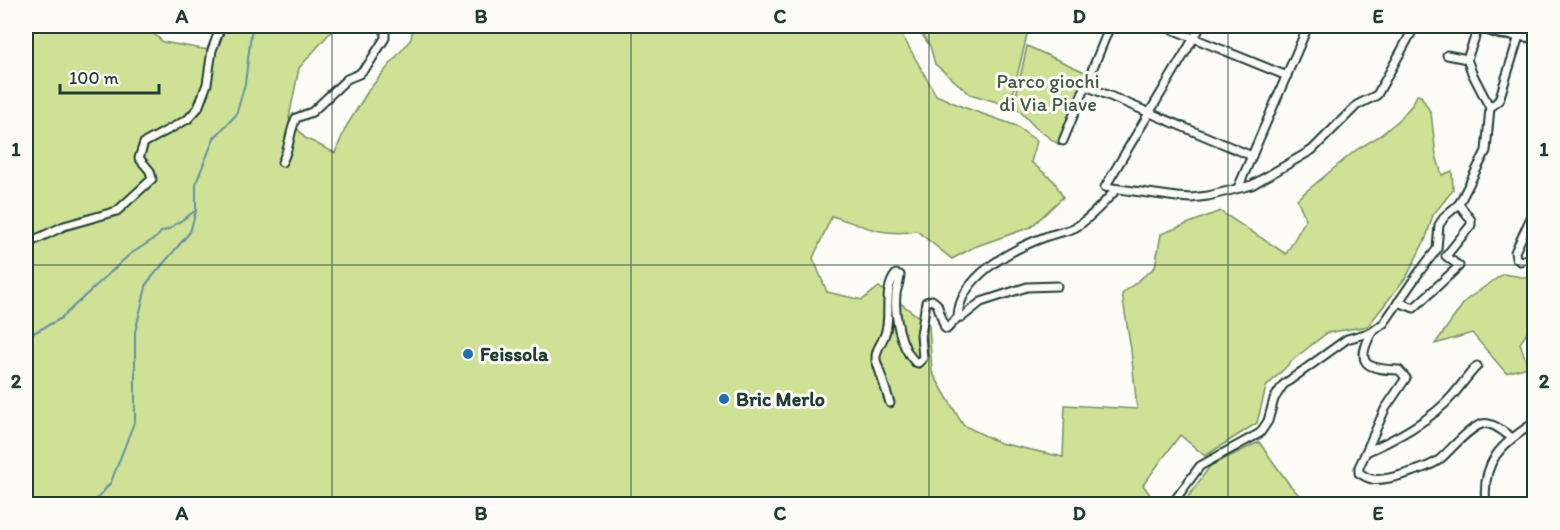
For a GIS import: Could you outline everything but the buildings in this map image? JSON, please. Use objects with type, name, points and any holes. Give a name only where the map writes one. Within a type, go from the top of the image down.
[{"type":"street","points":[[26,244],[64,226],[117,211],[152,179],[150,171],[139,158],[144,143],[188,119],[198,108],[207,84],[212,50],[221,26]]},
{"type":"street","points":[[282,162],[288,153],[292,126],[296,118],[312,112],[347,79],[359,74],[368,65],[385,38],[385,26]]},
{"type":"street","points":[[1063,141],[1110,26]]},
{"type":"street","points":[[1164,26],[1287,76]]},
{"type":"street","points":[[1202,26],[1105,187],[1191,198],[1252,185],[1312,150],[1357,105],[1377,95],[1415,26]]},
{"type":"street","points":[[1238,188],[1308,26]]},
{"type":"street","points":[[1172,504],[1200,466],[1265,428],[1274,399],[1289,380],[1347,339],[1372,332],[1384,323],[1437,249],[1439,225],[1444,216],[1460,204],[1486,151],[1490,108],[1467,59],[1479,26],[1499,33],[1516,32],[1534,37]]},
{"type":"street","points":[[1490,108],[1499,99],[1516,32]]},
{"type":"street","points":[[1446,56],[1467,59]]},
{"type":"street","points":[[1086,86],[1252,156]]},
{"type":"street","points":[[890,403],[875,354],[885,336],[888,323],[888,301],[896,274],[900,275],[896,292],[896,311],[906,350],[918,363],[923,358],[921,335],[926,302],[932,300],[937,304],[947,329],[958,317],[965,292],[974,280],[1011,251],[1078,226],[1117,189]]},
{"type":"street","points":[[1398,302],[1414,308],[1459,266],[1446,256],[1471,225],[1471,220],[1460,204]]},
{"type":"street","points":[[1534,211],[1515,252],[1516,258],[1520,261],[1534,257]]},
{"type":"street","points":[[958,317],[962,317],[981,302],[1027,287],[1057,286]]},
{"type":"street","points":[[1372,332],[1364,346],[1363,354],[1369,365],[1377,369],[1400,370],[1406,378],[1385,410],[1365,452],[1359,472],[1371,479],[1387,478],[1424,468],[1438,461],[1482,424],[1490,424],[1511,437]]},
{"type":"street","points":[[1365,452],[1388,443],[1439,408],[1453,396],[1477,366]]},
{"type":"street","points":[[1486,504],[1485,483],[1491,460],[1511,437],[1534,423]]},
{"type":"green space","points":[[26,26],[145,26],[163,42],[209,50],[204,85],[193,109],[177,123],[142,141],[136,159],[149,178],[115,208],[26,241]]},
{"type":"green space","points":[[227,26],[336,26],[299,68],[289,118],[305,138],[335,153],[346,127],[368,91],[411,39],[413,26],[897,26],[936,95],[1014,125],[1037,141],[1031,162],[1054,181],[1063,197],[1031,227],[974,247],[952,259],[917,231],[883,232],[832,216],[813,258],[827,292],[862,300],[879,287],[929,325],[932,372],[963,425],[1000,443],[1063,457],[1065,405],[1137,409],[1122,294],[1155,267],[1161,234],[1220,211],[1286,254],[1306,219],[1297,199],[1356,150],[1378,137],[1398,121],[1412,105],[1417,95],[1421,96],[1431,113],[1436,155],[1442,175],[1452,171],[1453,190],[1433,215],[1426,238],[1407,276],[1368,326],[1327,333],[1295,358],[1266,387],[1257,423],[1205,456],[1180,435],[1143,485],[1157,504],[26,504],[26,247],[65,229],[118,214],[156,180],[143,157],[147,145],[190,122],[200,110],[210,85],[215,51]]},
{"type":"green space","points":[[916,26],[1007,26],[1028,31],[1010,106],[970,94],[935,64],[930,46]]},
{"type":"green space","name":"Parco giochi di Via Piave","points":[[1027,46],[1087,73],[1058,144],[1036,128],[1014,105]]},
{"type":"green space","points":[[1503,274],[1534,279],[1532,320],[1520,343],[1528,367],[1506,373],[1472,333],[1435,344],[1466,300]]},
{"type":"green space","points":[[1259,442],[1289,484],[1307,504],[1183,504],[1210,466]]},
{"type":"waterway","points":[[93,504],[111,482],[135,420],[135,332],[147,283],[190,232],[196,211],[196,183],[214,138],[236,115],[245,84],[252,26]]},
{"type":"waterway","points":[[26,337],[60,319],[129,255],[195,211]]},
{"type":"place","name":"Feissola","points":[[468,354]]},
{"type":"place","name":"Bric Merlo","points":[[724,399]]}]
